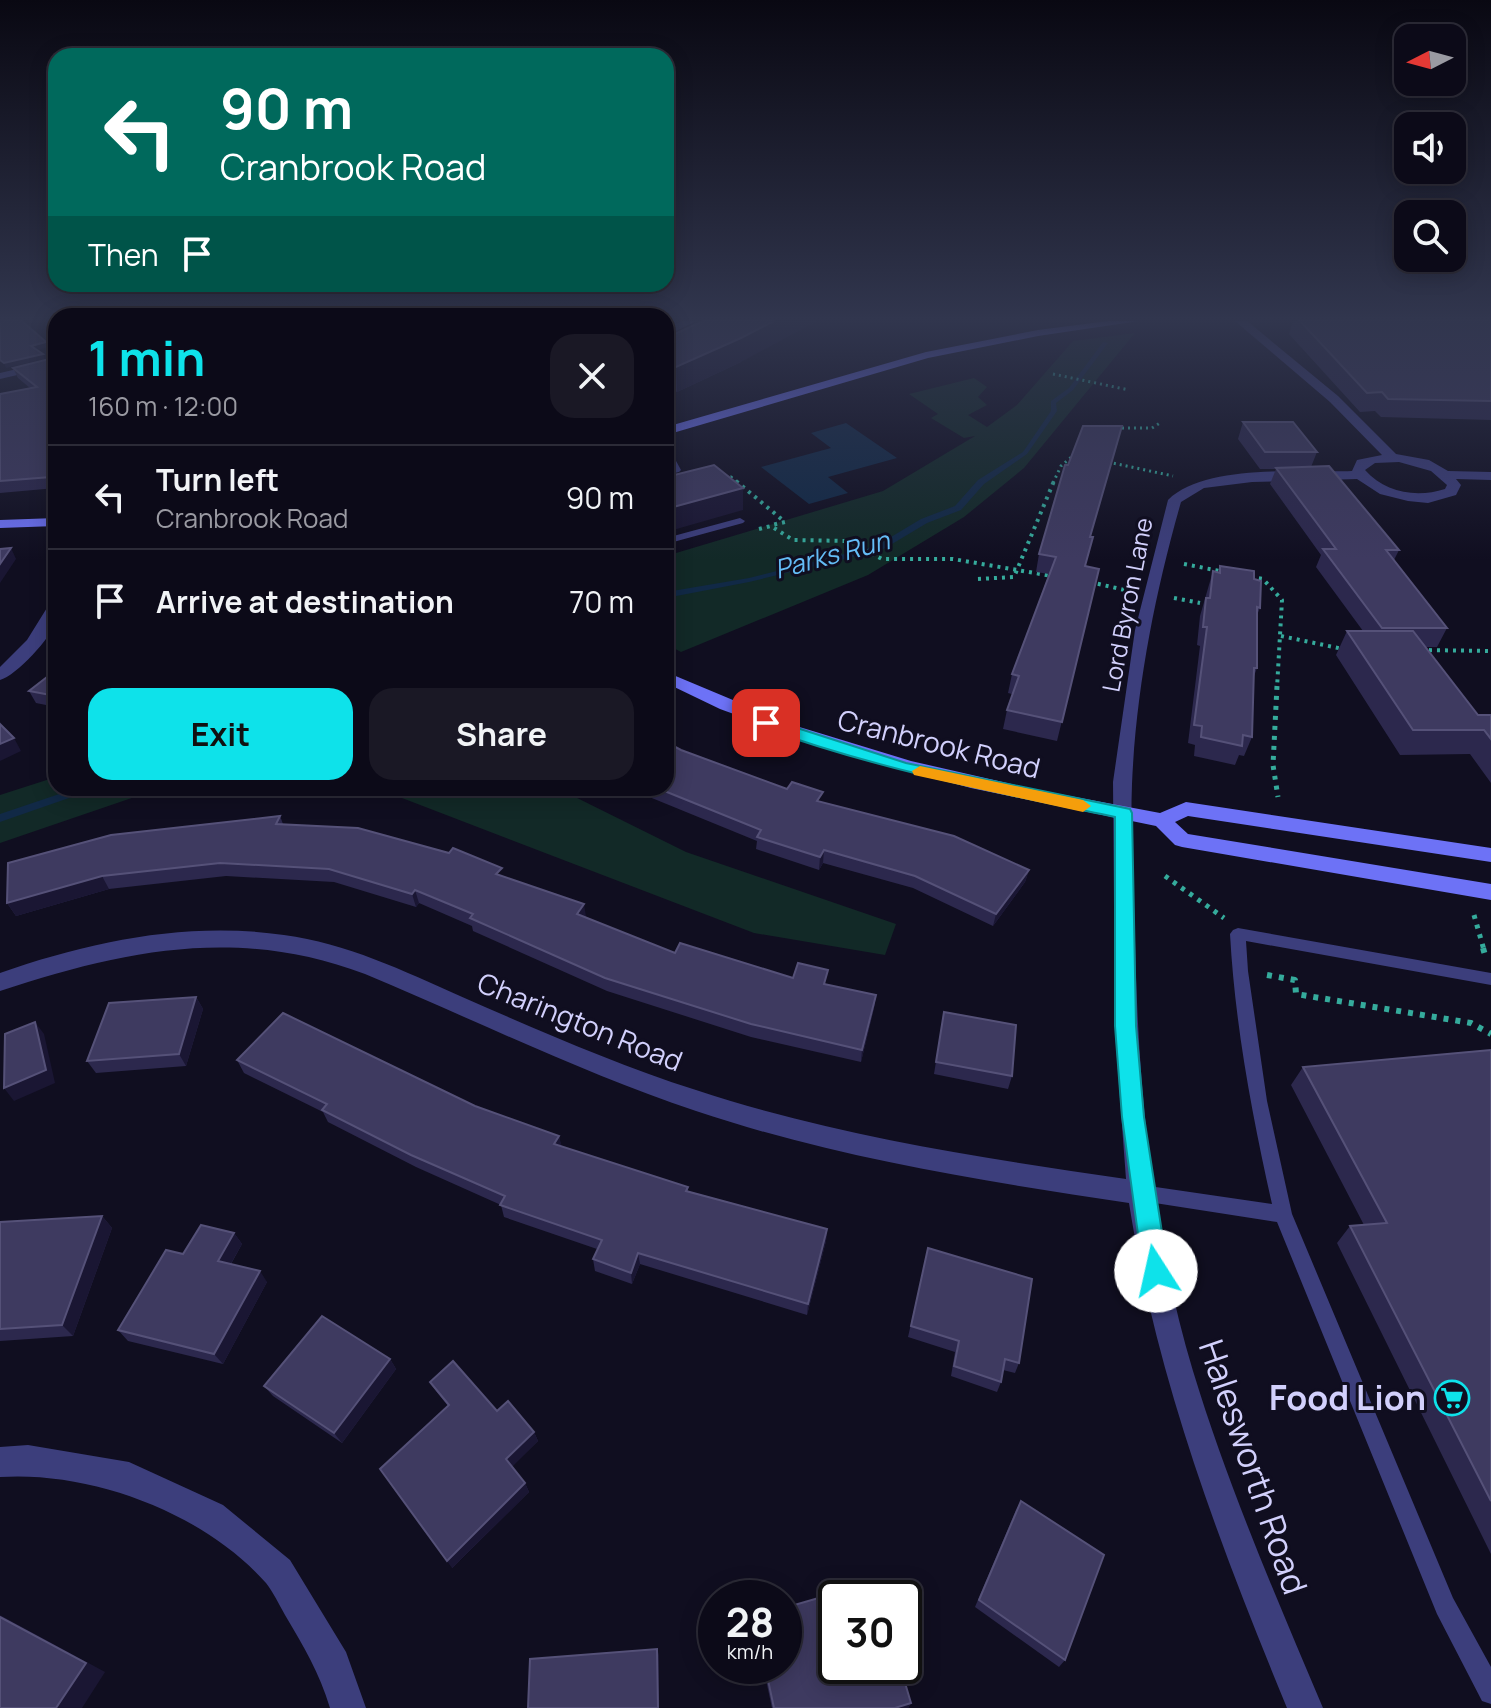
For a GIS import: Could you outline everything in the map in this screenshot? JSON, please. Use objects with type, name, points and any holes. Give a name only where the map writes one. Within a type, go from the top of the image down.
[{"type":"street","points":[[674,429],[770,401]]},
{"type":"street","points":[[1336,401],[1392,457]]},
{"type":"street","points":[[1360,475],[1358,470],[1362,463],[1392,457],[1423,463],[1448,475],[1491,476]]},
{"type":"street","points":[[1200,484],[1252,478],[1360,475],[1385,491],[1428,499],[1451,492],[1454,485],[1448,475]]},
{"type":"street","name":"Lord Byron Lane","points":[[1123,813],[1123,765],[1159,559],[1175,500],[1200,484]]},
{"type":"street","points":[[0,524],[48,522]]},
{"type":"street","points":[[0,675],[21,659],[48,622]]},
{"type":"street","name":"Cranbrook Road","points":[[674,681],[755,718],[856,754],[968,783],[1162,820],[1186,809],[1491,855]]},
{"type":"street","name":"Halesworth Road","points":[[1123,813],[1125,1026],[1142,1193],[1178,1368],[1223,1503],[1305,1708]]},
{"type":"street","name":"Cranbrook Road","points":[[1162,820],[1182,840],[1491,892]]},
{"type":"street","name":"Charington Road","points":[[0,982],[105,951],[233,939],[286,943],[354,960],[625,1077],[733,1112],[861,1145],[987,1170],[1142,1193]]},
{"type":"street","points":[[0,1462],[28,1460],[129,1478],[212,1516],[278,1572],[334,1664],[348,1708]]},
{"type":"lane","points":[[674,539],[740,521]]},
{"type":"lane","points":[[1489,971],[1238,934],[1240,971],[1258,1101],[1283,1214],[1445,1606],[1491,1692]]},
{"type":"lane","points":[[1142,1193],[1283,1214]]},
{"type":"path","points":[[1107,429],[1152,428],[1160,423]]},
{"type":"path","points":[[978,579],[1014,577],[1061,466],[1079,447]]},
{"type":"path","points":[[1073,456],[1080,458]]},
{"type":"path","points":[[1094,460],[1142,467],[1200,484]]},
{"type":"path","points":[[724,479],[731,477],[785,522],[760,529],[740,521]]},
{"type":"path","points":[[771,526],[793,540],[848,541],[882,559],[953,559],[1053,576]]},
{"type":"path","points":[[1159,559],[1233,574]]},
{"type":"path","points":[[1248,577],[1263,579],[1282,600],[1273,765],[1279,801]]},
{"type":"path","points":[[1081,581],[1124,590]]},
{"type":"path","points":[[1281,636],[1348,649]]},
{"type":"path","points":[[1415,650],[1491,651]]},
{"type":"path","points":[[1165,876],[1218,912],[1238,934]]},
{"type":"path","points":[[1473,913],[1489,971]]},
{"type":"path","points":[[1240,971],[1295,980],[1296,994],[1471,1023],[1491,1034]]},
{"type":"green space","points":[[919,401],[982,401],[987,405],[968,415],[987,427],[1021,401],[1079,401],[1024,468],[964,517],[868,575],[681,652],[674,648],[674,554],[883,491],[975,436],[964,438],[931,418],[938,414]]},
{"type":"green space","points":[[48,780],[48,796],[138,796],[0,843],[0,795]]},
{"type":"green space","points":[[397,796],[573,796],[686,852],[896,924],[885,955],[754,933]]},
{"type":"water","points":[[846,423],[897,458],[828,477],[848,493],[809,504],[761,467],[831,448],[811,433]]},
{"type":"building","points":[[0,401],[48,401],[48,477],[0,481]]},
{"type":"building","points":[[1243,422],[1293,422],[1317,452],[1265,452]]},
{"type":"building","points":[[1083,426],[1122,426],[1090,537],[1093,537],[1085,566],[1099,569],[1062,722],[1007,710],[1019,676],[1012,674],[1056,557],[1039,554],[1065,465],[1068,465]]},
{"type":"building","points":[[714,465],[743,488],[674,507],[674,475]]},
{"type":"building","points":[[1329,466],[1399,550],[1386,550],[1447,628],[1382,628],[1323,549],[1336,549],[1276,468]]},
{"type":"building","points":[[11,548],[0,564],[0,549]]},
{"type":"building","points":[[1220,566],[1254,571],[1254,579],[1261,581],[1260,608],[1257,607],[1252,737],[1243,735],[1242,746],[1201,737],[1202,726],[1194,725],[1207,627],[1203,627],[1206,598],[1210,598],[1213,571],[1220,573]]},
{"type":"building","points":[[1347,631],[1413,631],[1478,715],[1491,715],[1491,739],[1484,730],[1413,730]]},
{"type":"building","points":[[48,676],[48,695],[29,691]]},
{"type":"building","points":[[0,724],[14,738],[0,744]]},
{"type":"building","points":[[674,746],[787,789],[792,782],[823,792],[817,801],[954,836],[1029,870],[996,914],[915,876],[824,850],[820,857],[757,837],[761,830],[674,795]]},
{"type":"building","points":[[280,816],[276,824],[358,828],[449,853],[453,848],[502,868],[496,874],[584,904],[577,914],[675,953],[680,943],[793,978],[798,963],[828,970],[824,984],[876,995],[862,1050],[751,1024],[605,978],[470,918],[473,914],[415,890],[412,894],[329,869],[220,863],[102,876],[7,903],[8,863],[111,835]]},
{"type":"building","points":[[196,997],[179,1054],[87,1061],[109,1003]]},
{"type":"building","points":[[944,1012],[1016,1025],[1012,1076],[936,1062]]},
{"type":"building","points":[[283,1013],[475,1106],[559,1136],[554,1144],[688,1187],[686,1191],[827,1229],[808,1304],[638,1253],[631,1273],[593,1259],[602,1240],[500,1205],[505,1196],[411,1155],[322,1110],[327,1104],[237,1060]]},
{"type":"building","points":[[35,1022],[46,1070],[4,1088],[5,1034]]},
{"type":"building","points":[[1491,1050],[1491,1501],[1350,1226],[1387,1223],[1303,1067]]},
{"type":"building","points":[[102,1216],[62,1325],[0,1329],[0,1222]]},
{"type":"building","points":[[201,1225],[234,1233],[218,1261],[260,1271],[214,1354],[118,1330],[166,1250],[183,1254]]},
{"type":"building","points":[[928,1248],[1032,1279],[1019,1363],[1005,1359],[1001,1382],[954,1366],[959,1341],[911,1326]]},
{"type":"building","points":[[322,1316],[390,1359],[334,1433],[264,1386]]},
{"type":"building","points":[[453,1361],[497,1411],[508,1401],[534,1432],[506,1459],[525,1483],[447,1561],[380,1469],[449,1405],[430,1382]]},
{"type":"building","points":[[1021,1501],[1104,1555],[1065,1660],[979,1600]]},
{"type":"building","points":[[818,1598],[818,1684],[905,1684],[911,1703],[895,1708],[774,1708],[769,1684],[802,1684],[802,1603]]},
{"type":"building","points":[[0,1617],[86,1663],[56,1708],[0,1708]]},
{"type":"building","points":[[657,1649],[658,1708],[528,1708],[530,1659]]},
{"type":"waterway","name":"Parks Run","points":[[674,594],[749,580],[879,548],[924,521],[958,508],[981,482],[1025,453],[1054,411],[1055,401]]},
{"type":"waterway","name":"Parks Run","points":[[0,818],[65,796]]},
{"type":"slow traffic","points":[[920,771],[1083,806]]},
{"type":"place","name":"Food Lion","points":[[1452,1398]]},
{"type":"route","points":[[766,723],[826,745],[905,768],[1123,813],[1125,1026],[1142,1193],[1156,1271]]}]
